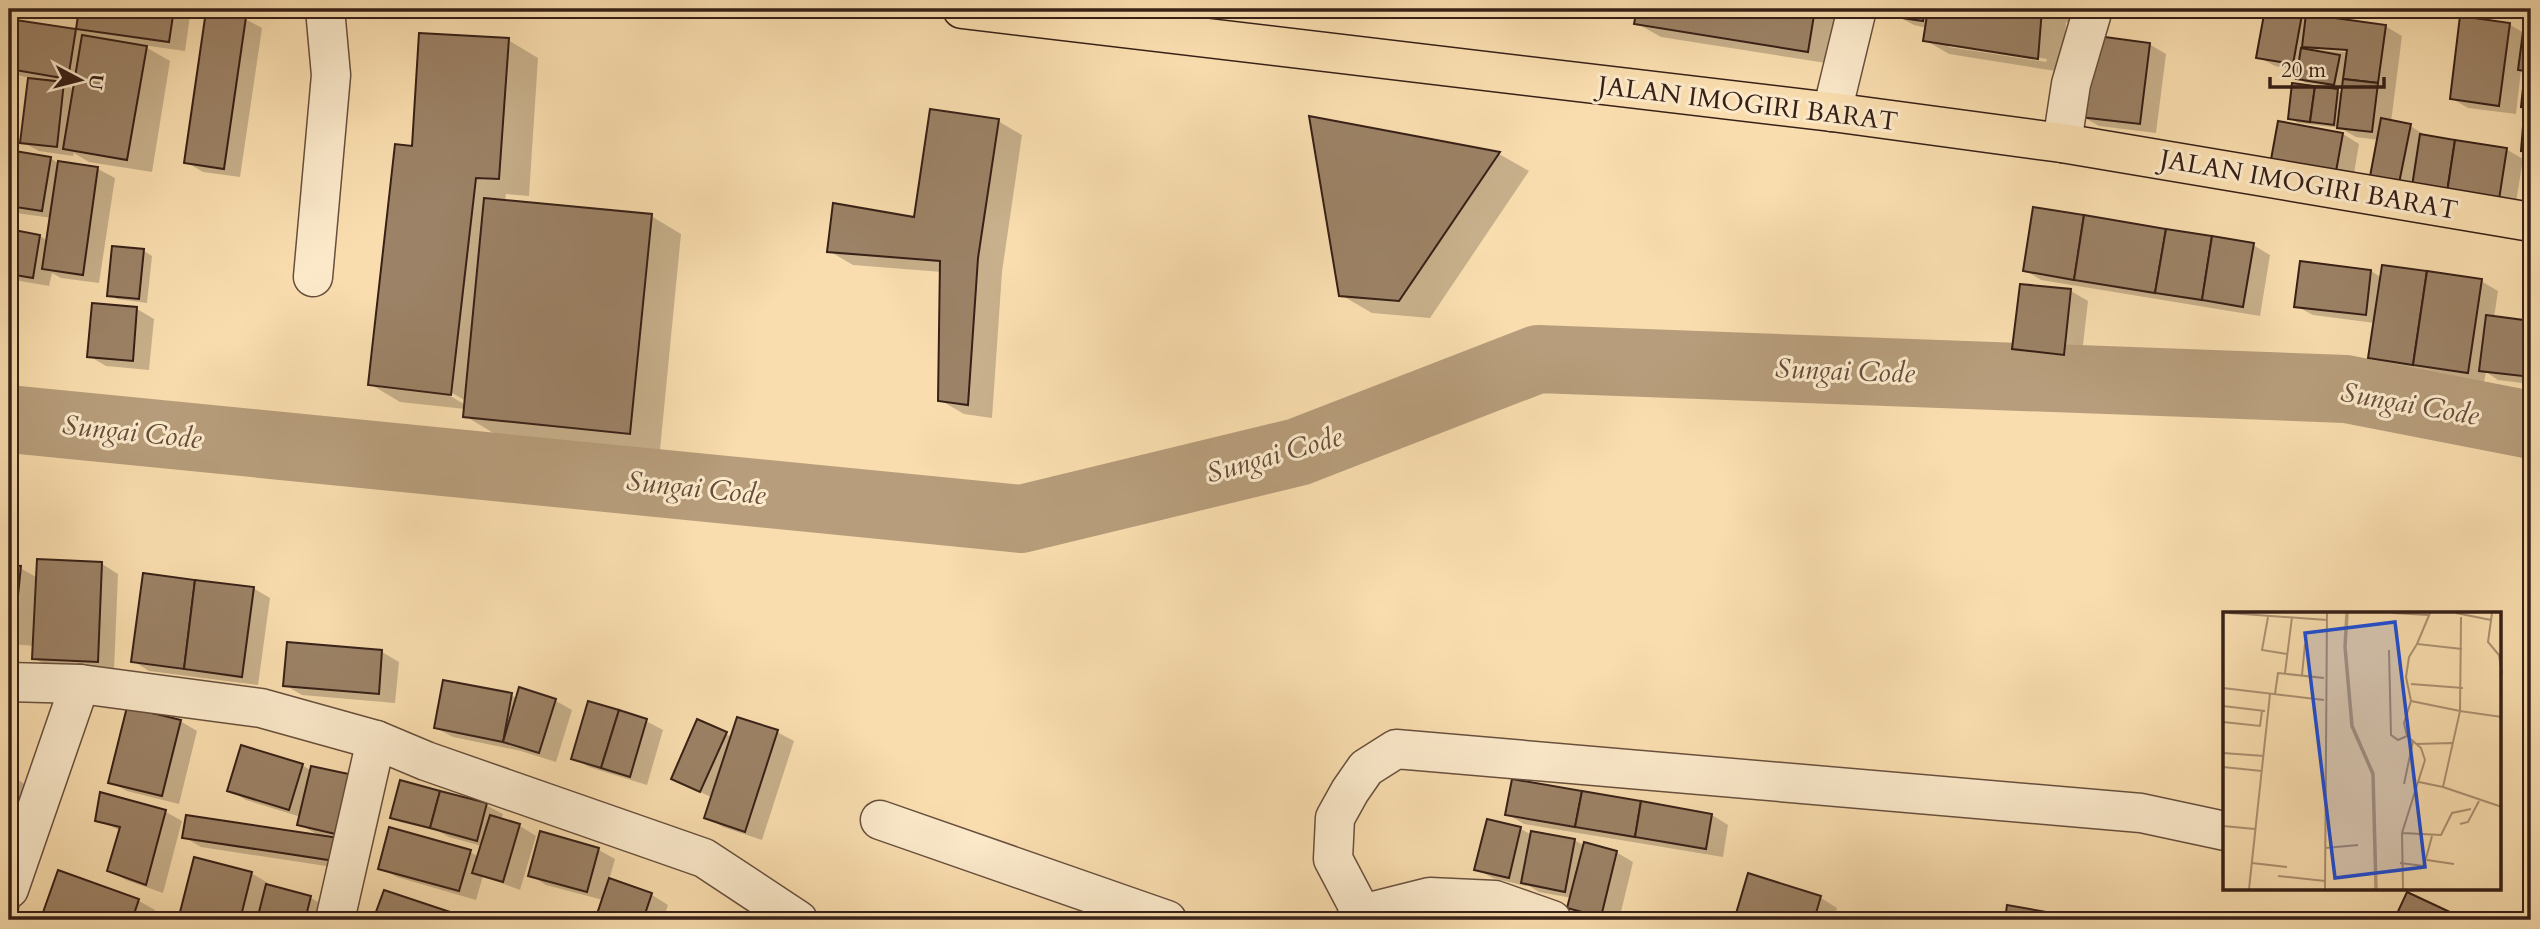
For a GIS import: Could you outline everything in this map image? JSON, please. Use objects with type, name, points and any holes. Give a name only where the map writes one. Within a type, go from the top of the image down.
[{"type":"main road","name":"JALAN IMOGIRI BARAT","points":[[962,9],[2062,143],[2531,222]]},
{"type":"street","points":[[313,276],[331,75],[325,9]]},
{"type":"street","points":[[1832,113],[1857,9]]},
{"type":"street","points":[[2062,143],[2071,84],[2093,9]]},
{"type":"street","points":[[9,682],[80,684],[261,709],[376,740],[426,761],[704,858],[798,920]]},
{"type":"street","points":[[9,888],[80,684]]},
{"type":"street","points":[[335,920],[376,740]]},
{"type":"street","points":[[1552,920],[1495,900],[1430,897],[1358,917],[1334,859],[1335,818],[1366,768],[1396,749],[2141,813],[2223,831]]},
{"type":"street","points":[[880,820],[1167,920]]},
{"type":"building","points":[[79,9],[174,9],[169,42],[76,29]]},
{"type":"building","points":[[1637,9],[1815,9],[1808,52],[1634,24]]},
{"type":"building","points":[[1896,9],[1925,9],[1923,21],[1895,17]]},
{"type":"building","points":[[1928,9],[2042,9],[2038,59],[1923,41]]},
{"type":"building","points":[[2047,9],[2088,9],[2087,18],[2047,13]]},
{"type":"building","points":[[2265,9],[2303,9],[2293,64],[2256,58]]},
{"type":"building","points":[[2526,9],[2531,9],[2531,72],[2518,70]]},
{"type":"building","points":[[206,11],[246,17],[224,169],[184,163]]},
{"type":"building","points":[[2306,14],[2386,25],[2378,83],[2343,79],[2347,50],[2302,47]]},
{"type":"building","points":[[2460,16],[2510,23],[2499,106],[2450,99]]},
{"type":"building","points":[[9,19],[76,29],[68,79],[9,69]]},
{"type":"building","points":[[419,33],[509,38],[499,179],[476,178],[451,395],[368,385],[395,144],[412,146]]},
{"type":"building","points":[[82,35],[147,46],[127,160],[63,149]]},
{"type":"building","points":[[2090,35],[2150,43],[2140,124],[2080,117]]},
{"type":"building","points":[[2301,48],[2340,55],[2334,85],[2296,79]]},
{"type":"building","points":[[28,78],[64,82],[57,147],[20,143]]},
{"type":"building","points":[[2343,79],[2378,83],[2372,132],[2337,128]]},
{"type":"building","points":[[2524,79],[2531,80],[2531,108],[2521,107]]},
{"type":"building","points":[[2292,83],[2315,86],[2310,122],[2288,119]]},
{"type":"building","points":[[2315,86],[2338,89],[2334,125],[2310,122]]},
{"type":"building","points":[[930,109],[999,119],[978,258],[968,405],[938,401],[940,261],[827,252],[833,203],[914,217]]},
{"type":"building","points":[[2524,114],[2531,115],[2531,152],[2521,151]]},
{"type":"building","points":[[1309,116],[1500,152],[1399,301],[1339,296]]},
{"type":"building","points":[[2381,118],[2411,124],[2397,193],[2368,187]]},
{"type":"building","points":[[2278,121],[2343,133],[2335,177],[2270,165]]},
{"type":"building","points":[[2420,134],[2455,140],[2446,199],[2411,193]]},
{"type":"building","points":[[2455,140],[2507,148],[2498,206],[2446,199]]},
{"type":"building","points":[[9,150],[51,157],[42,211],[9,206]]},
{"type":"building","points":[[58,161],[98,167],[83,275],[42,269]]},
{"type":"building","points":[[484,198],[652,214],[630,434],[463,417]]},
{"type":"building","points":[[2033,207],[2084,215],[2074,280],[2023,271]]},
{"type":"building","points":[[2084,215],[2166,229],[2155,293],[2074,280]]},
{"type":"building","points":[[9,229],[40,235],[33,278],[9,274]]},
{"type":"building","points":[[2166,229],[2212,236],[2202,300],[2155,293]]},
{"type":"building","points":[[2212,236],[2254,243],[2243,307],[2202,300]]},
{"type":"building","points":[[112,246],[144,249],[139,299],[107,296]]},
{"type":"building","points":[[2300,261],[2371,270],[2366,315],[2294,307]]},
{"type":"building","points":[[2382,265],[2427,271],[2413,365],[2368,358]]},
{"type":"building","points":[[2427,271],[2482,279],[2468,373],[2413,365]]},
{"type":"building","points":[[2020,284],[2071,289],[2064,355],[2012,349]]},
{"type":"building","points":[[92,303],[137,307],[133,361],[87,357]]},
{"type":"building","points":[[2486,315],[2531,321],[2531,377],[2479,371]]},
{"type":"building","points":[[37,559],[102,562],[98,662],[32,659]]},
{"type":"building","points":[[9,565],[21,566],[14,634],[9,633]]},
{"type":"building","points":[[143,573],[195,580],[184,669],[131,662]]},
{"type":"building","points":[[195,580],[254,587],[242,677],[184,669]]},
{"type":"building","points":[[287,642],[382,650],[379,694],[283,686]]},
{"type":"building","points":[[443,680],[512,693],[503,742],[434,728]]},
{"type":"building","points":[[519,687],[556,699],[539,753],[503,742]]},
{"type":"building","points":[[588,701],[619,710],[601,768],[571,759]]},
{"type":"building","points":[[127,707],[181,720],[162,796],[108,783]]},
{"type":"building","points":[[619,710],[647,719],[630,777],[601,768]]},
{"type":"building","points":[[737,717],[778,730],[745,832],[704,818]]},
{"type":"building","points":[[697,719],[727,732],[700,792],[671,779]]},
{"type":"building","points":[[241,745],[303,764],[289,810],[227,791]]},
{"type":"building","points":[[311,766],[358,776],[344,836],[297,825]]},
{"type":"building","points":[[9,776],[17,778],[9,812]]},
{"type":"building","points":[[1512,779],[1582,791],[1575,827],[1505,815]]},
{"type":"building","points":[[400,780],[440,791],[430,828],[390,818]]},
{"type":"building","points":[[440,791],[487,803],[477,841],[430,828]]},
{"type":"building","points":[[1582,791],[1641,801],[1635,837],[1575,827]]},
{"type":"building","points":[[100,792],[166,810],[146,885],[107,871],[120,827],[95,821]]},
{"type":"building","points":[[1641,801],[1712,814],[1706,849],[1635,837]]},
{"type":"building","points":[[186,815],[339,838],[335,861],[182,838]]},
{"type":"building","points":[[490,815],[520,824],[503,882],[472,873]]},
{"type":"building","points":[[1487,819],[1521,827],[1509,878],[1474,870]]},
{"type":"building","points":[[389,827],[471,850],[459,891],[378,869]]},
{"type":"building","points":[[540,831],[599,848],[587,892],[528,876]]},
{"type":"building","points":[[1531,831],[1575,839],[1565,892],[1521,883]]},
{"type":"building","points":[[1584,842],[1617,851],[1601,917],[1567,908]]},
{"type":"building","points":[[194,857],[252,872],[240,920],[178,920]]},
{"type":"building","points":[[58,870],[139,899],[132,920],[41,918]]},
{"type":"building","points":[[1748,873],[1821,896],[1814,920],[1743,920],[1735,917]]},
{"type":"building","points":[[609,878],[652,893],[643,920],[595,920]]},
{"type":"building","points":[[266,884],[311,896],[305,920],[257,920]]},
{"type":"building","points":[[384,890],[450,912],[448,920],[373,920]]},
{"type":"building","points":[[2407,892],[2452,913],[2448,920],[2394,920]]},
{"type":"building","points":[[2007,905],[2075,917],[2074,920],[2005,920]]},
{"type":"building","points":[[450,912],[473,920],[448,920]]},
{"type":"waterway","name":"Sungai Code","points":[[9,419],[1021,519],[1298,452],[1538,359],[2346,389],[2531,425]]}]
